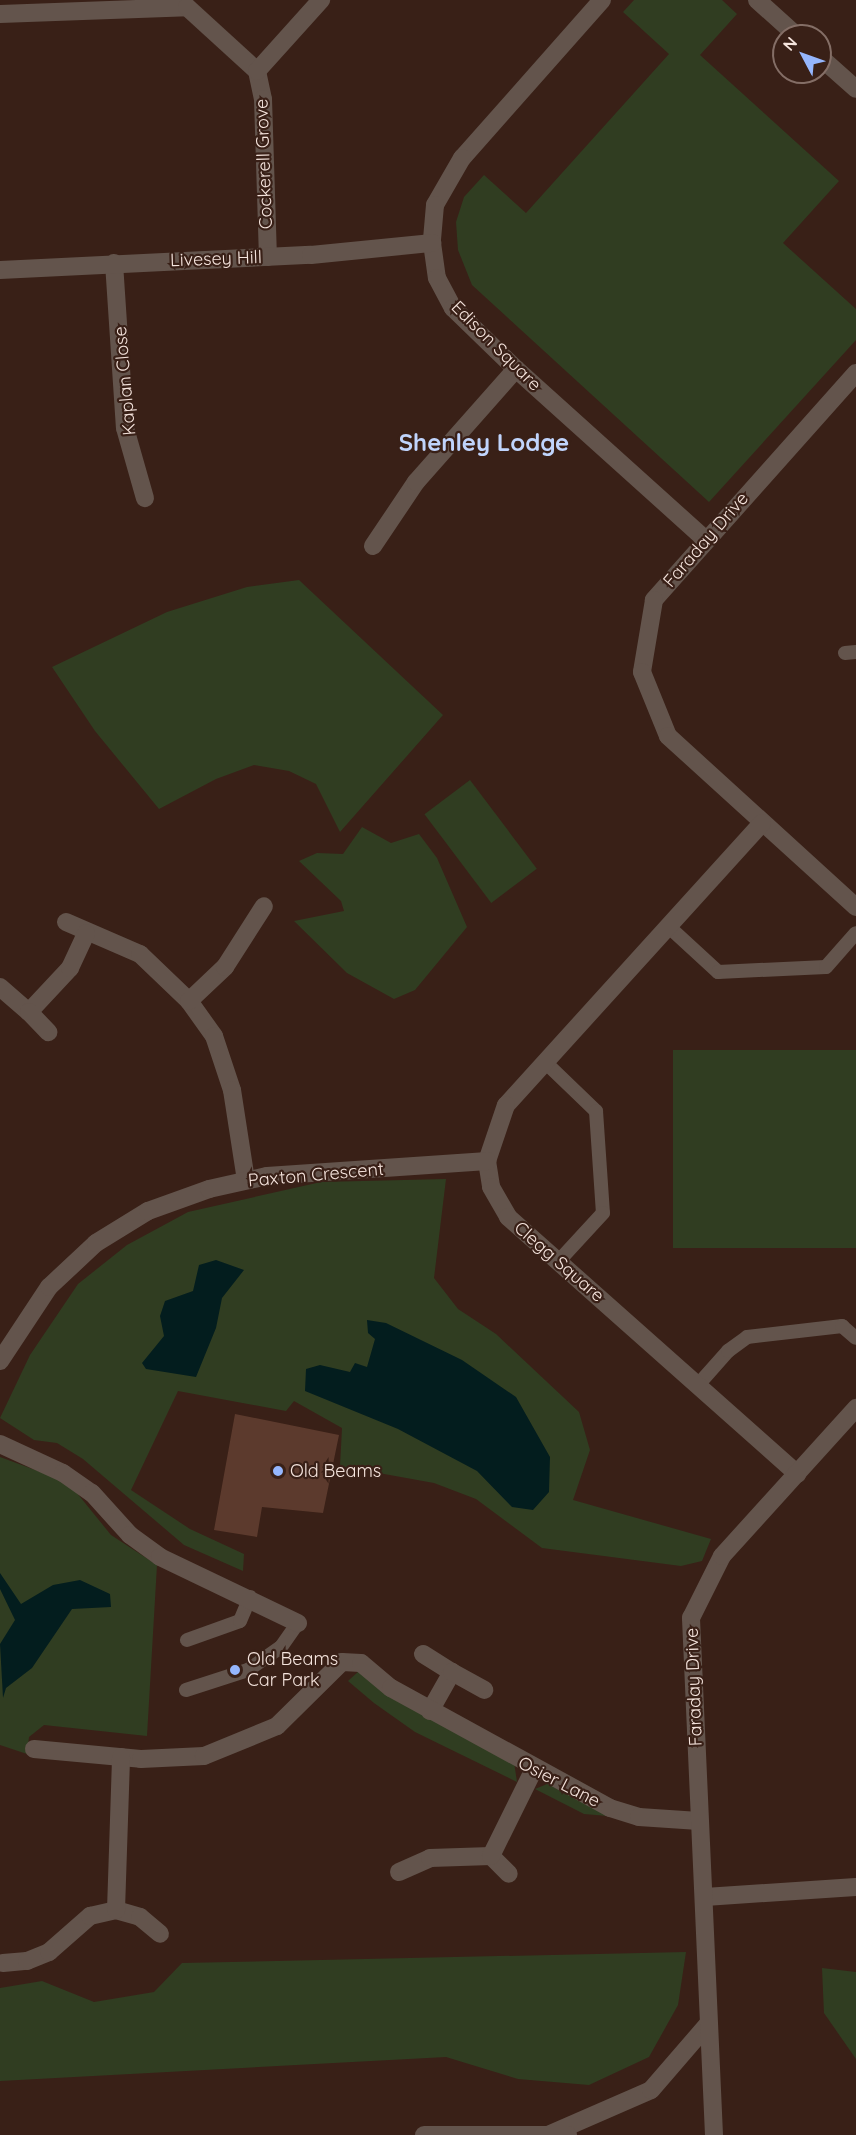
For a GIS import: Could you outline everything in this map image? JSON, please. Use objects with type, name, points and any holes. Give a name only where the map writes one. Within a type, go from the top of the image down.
[{"type":"street","points":[[0,14],[190,4],[257,71],[321,0]]},
{"type":"street","name":"Edison Square","points":[[602,0],[462,158],[435,205],[432,243],[437,278],[453,308],[516,369],[705,539]]},
{"type":"street","points":[[757,0],[784,24]]},
{"type":"street","points":[[832,68],[856,89]]},
{"type":"street","name":"Cockerell Grove","points":[[257,71],[263,99],[268,257]]},
{"type":"street","name":"Livesey Hill","points":[[0,270],[268,257],[432,243]]},
{"type":"street","name":"Kaplan Close","points":[[114,263],[125,428],[145,498]]},
{"type":"street","points":[[373,546],[416,482],[516,369]]},
{"type":"street","name":"Faraday Drive","points":[[856,373],[705,539],[654,600],[642,672],[668,736],[856,907]]},
{"type":"street","points":[[487,1161],[506,1106],[762,823]]},
{"type":"street","points":[[189,1001],[225,967],[264,906]]},
{"type":"street","points":[[66,922],[86,933],[140,954],[189,1001],[214,1036],[232,1090],[246,1180]]},
{"type":"street","points":[[29,1012],[70,968],[86,933]]},
{"type":"street","points":[[0,987],[48,1032]]},
{"type":"street","name":"Paxton Crescent","points":[[0,1361],[49,1287],[96,1243],[148,1211],[246,1180],[487,1161]]},
{"type":"street","name":"Clegg Square","points":[[487,1161],[491,1187],[508,1217],[796,1474]]},
{"type":"street","name":"Faraday Drive","points":[[714,2135],[691,1618],[722,1556],[856,1408]]},
{"type":"street","points":[[0,1444],[63,1473],[92,1493],[130,1535],[160,1557],[249,1597],[298,1623]]},
{"type":"street","points":[[423,1654],[483,1690]]},
{"type":"street","name":"Osier Lane","points":[[34,1749],[121,1757],[204,1756],[243,1743],[277,1726],[342,1662],[361,1663],[391,1688],[534,1770],[629,1814],[699,1821]]},
{"type":"street","points":[[430,1711],[452,1672]]},
{"type":"street","points":[[116,1910],[121,1757]]},
{"type":"street","points":[[491,1856],[534,1770]]},
{"type":"street","points":[[399,1872],[430,1858],[491,1856],[509,1874]]},
{"type":"street","points":[[705,1897],[856,1887]]},
{"type":"street","points":[[3,1963],[27,1961],[49,1952],[90,1916],[116,1910],[140,1917],[160,1934]]},
{"type":"street","points":[[548,2134],[651,2090],[708,2024]]},
{"type":"street","points":[[424,2135],[568,2135]]},
{"type":"lane","points":[[668,926],[718,972],[826,967],[856,933]]},
{"type":"lane","points":[[545,1062],[596,1111],[603,1213],[558,1262]]},
{"type":"lane","points":[[697,1386],[728,1351],[747,1337],[842,1326],[856,1338]]},
{"type":"lane","points":[[187,1640],[240,1621],[249,1597]]},
{"type":"lane","points":[[186,1690],[248,1670],[281,1647],[298,1623]]},
{"type":"green space","points":[[634,0],[722,0],[737,14],[700,55],[839,181],[783,243],[856,309],[856,340],[709,502],[472,285],[458,250],[456,222],[464,197],[484,175],[526,213],[669,54],[623,12]]},
{"type":"green space","points":[[299,580],[443,715],[340,832],[316,784],[289,771],[254,765],[216,779],[159,809],[95,731],[52,667],[167,612],[247,587]]},
{"type":"green space","points":[[470,780],[537,869],[491,903],[424,814]]},
{"type":"green space","points":[[362,827],[391,843],[419,834],[437,858],[467,927],[415,990],[394,999],[347,973],[294,921],[344,911],[341,901],[299,861],[317,853],[343,854]]},
{"type":"green space","points":[[673,1050],[856,1050],[856,1248],[673,1248]]},
{"type":"green space","points":[[446,1179],[434,1278],[458,1309],[496,1334],[579,1412],[590,1450],[573,1500],[711,1539],[702,1561],[681,1566],[542,1548],[476,1499],[434,1483],[340,1466],[342,1428],[294,1401],[286,1411],[178,1391],[131,1490],[190,1529],[244,1554],[243,1571],[184,1545],[83,1459],[57,1443],[34,1440],[0,1418],[30,1355],[78,1284],[127,1245],[188,1212],[321,1182]]},
{"type":"green space","points":[[0,1457],[68,1482],[111,1535],[157,1565],[147,1736],[44,1725],[29,1737],[27,1754],[0,1745]]},
{"type":"green space","points":[[359,1671],[514,1762],[517,1782],[415,1732],[348,1681]]},
{"type":"green space","points":[[547,1784],[631,1818],[584,1814],[535,1789]]},
{"type":"green space","points":[[686,1952],[678,2005],[649,2057],[589,2085],[518,2079],[446,2057],[0,2081],[0,1988],[42,1981],[94,2002],[154,1992],[182,1963]]},
{"type":"green space","points":[[822,1968],[856,1972],[856,2059],[824,2013]]},
{"type":"water","points":[[216,1260],[244,1270],[222,1298],[216,1328],[196,1377],[146,1369],[142,1363],[164,1336],[160,1316],[165,1301],[193,1291],[199,1265]]},
{"type":"water","points":[[367,1320],[386,1323],[462,1360],[516,1397],[550,1457],[549,1492],[533,1510],[512,1507],[477,1471],[398,1429],[305,1391],[306,1369],[320,1365],[350,1372],[355,1363],[367,1367],[375,1339],[368,1333]]},
{"type":"water","points":[[0,1573],[21,1604],[53,1585],[80,1580],[110,1594],[111,1607],[72,1609],[32,1668],[6,1688],[3,1698],[0,1644],[15,1620],[0,1589]]},
{"type":"building","name":"Old Beams","points":[[235,1414],[339,1435],[323,1513],[262,1507],[257,1537],[214,1530]]},
{"type":"place","name":"Old Beams","points":[[278,1471]]},
{"type":"place","name":"Old Beams Car Park","points":[[235,1670]]},
{"type":"district","name":"Shenley Lodge","points":[[484,443]]}]
